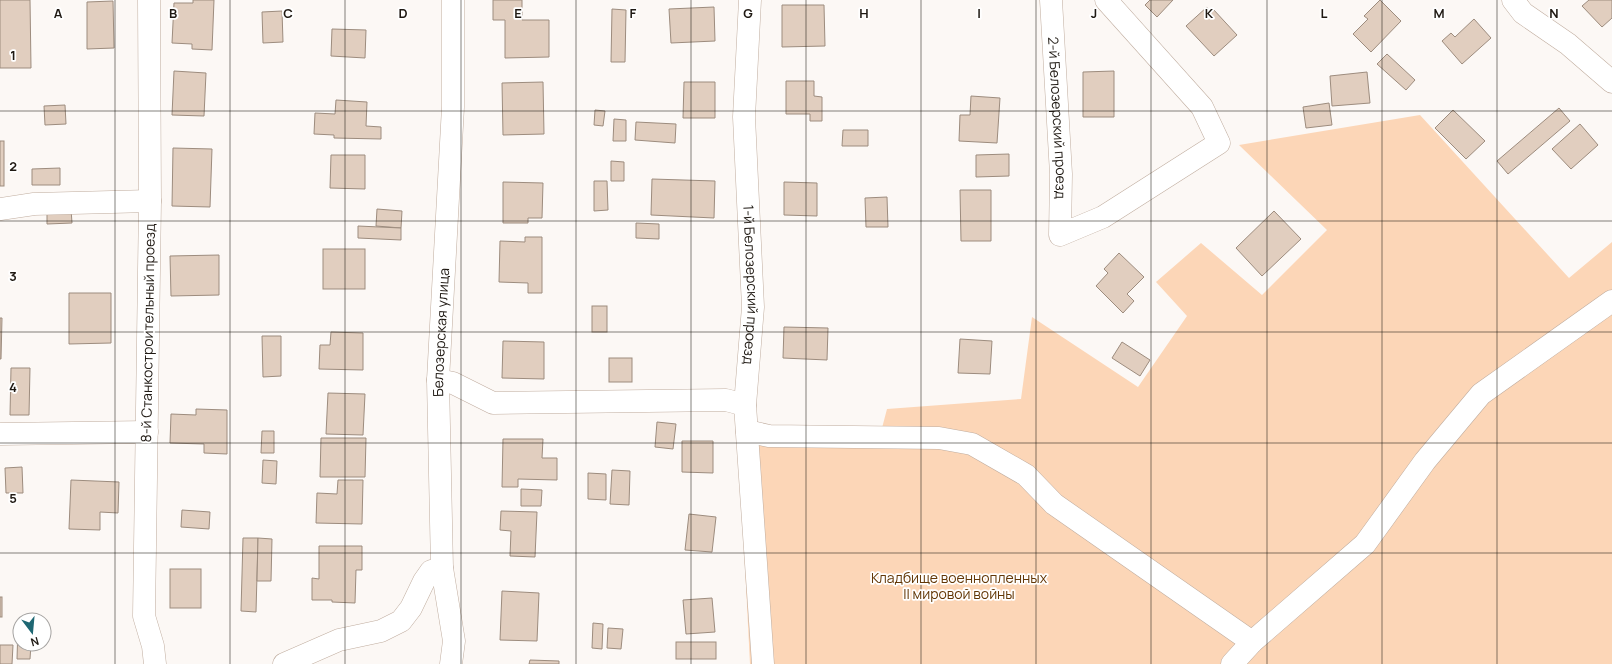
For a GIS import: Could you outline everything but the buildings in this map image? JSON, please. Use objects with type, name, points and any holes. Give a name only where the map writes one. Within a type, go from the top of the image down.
[{"type":"street","name":"8-й Станкостроительный проезд","points":[[150,0],[150,201],[144,616],[153,646],[155,664]]},
{"type":"street","name":"Белозерская улица","points":[[450,664],[454,641],[442,568],[438,380],[453,107],[453,0]]},
{"type":"street","name":"1-й Белозерский проезд","points":[[750,0],[744,117],[753,307],[745,405],[763,664]]},
{"type":"street","name":"2-й Белозерский проезд","points":[[1052,0],[1061,174],[1060,235],[1103,217],[1218,143],[1202,107],[1106,0]]},
{"type":"street","points":[[1514,0],[1523,13],[1568,44],[1612,82]]},
{"type":"street","points":[[0,209],[34,204],[150,201]]},
{"type":"street","points":[[1232,664],[1252,642],[1365,544],[1425,461],[1481,394],[1612,301]]},
{"type":"street","points":[[438,380],[453,383],[493,403],[726,400],[745,405]]},
{"type":"street","points":[[747,431],[769,436],[939,438],[972,444],[1026,475],[1054,504],[1252,642]]},
{"type":"street","points":[[0,434],[147,432]]},
{"type":"street","points":[[284,664],[339,640],[381,631],[401,621],[411,608],[424,581],[431,571],[442,568]]},
{"type":"green space","name":"Кладбище военнопленных II мировой войны","points":[[1420,115],[1569,278],[1612,242],[1612,664],[750,664],[738,430],[882,428],[887,409],[1021,399],[1032,317],[1138,387],[1187,316],[1156,282],[1201,243],[1262,295],[1327,230],[1239,145]]}]
